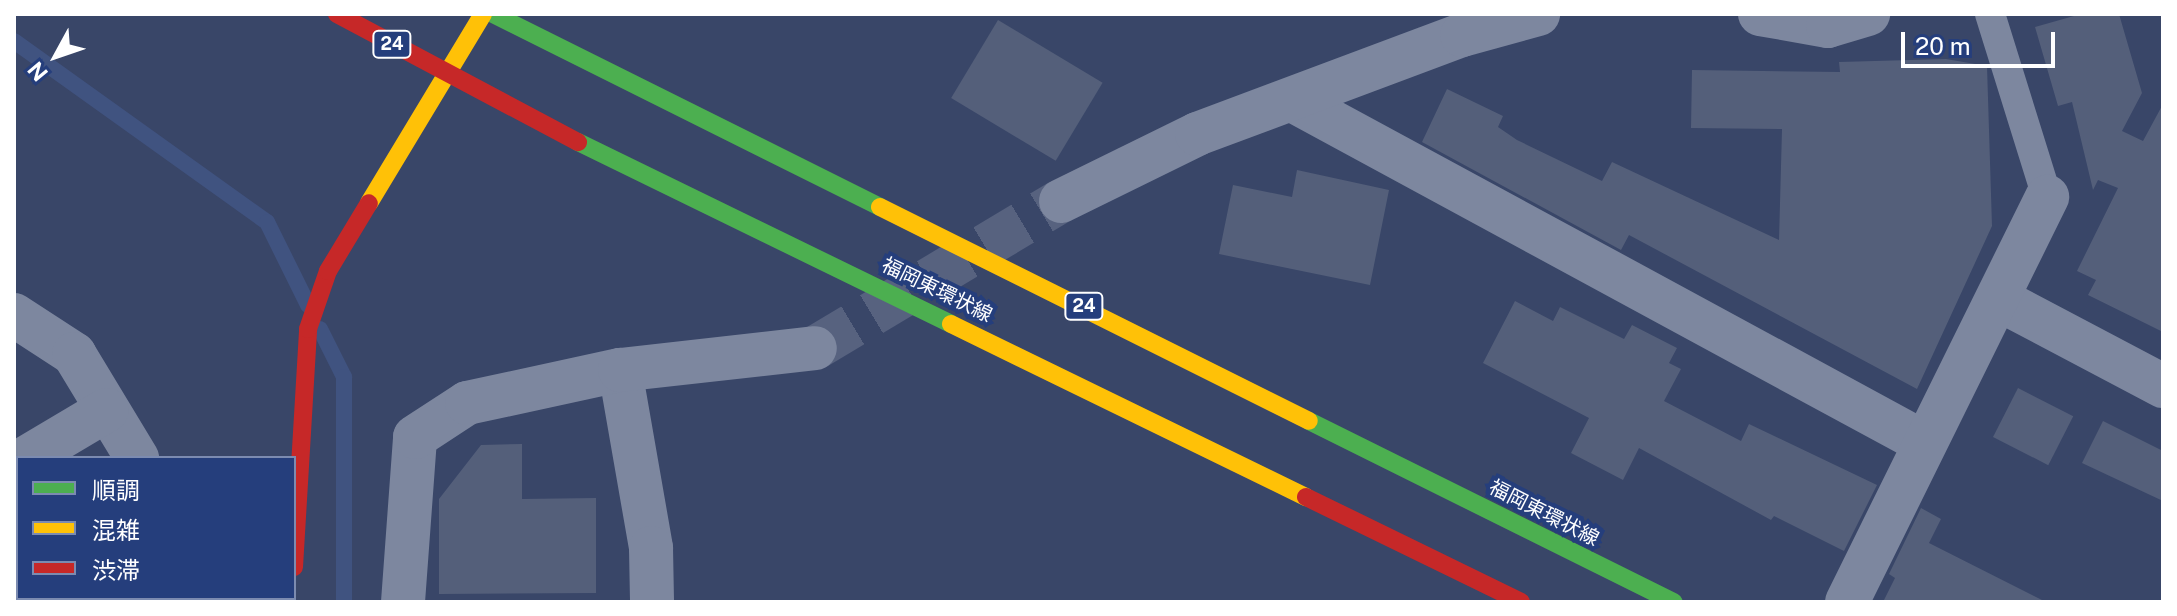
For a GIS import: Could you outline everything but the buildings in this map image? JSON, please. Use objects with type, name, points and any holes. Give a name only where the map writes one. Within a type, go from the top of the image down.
[{"type":"main road","name":"福岡東環状線","points":[[337,14],[447,73],[1521,602]]},
{"type":"main road","points":[[296,551],[302,502],[308,329],[328,271],[483,14]]},
{"type":"main road","name":"福岡東環状線","points":[[493,14],[1673,602]]},
{"type":"street","points":[[1061,201],[1197,134],[1294,101],[1462,25],[1538,14]]},
{"type":"street","points":[[1760,14],[1828,26],[1868,14]]},
{"type":"street","points":[[1294,101],[1923,442]]},
{"type":"street","points":[[1847,602],[1923,442],[2047,197]]},
{"type":"street","points":[[1998,299],[2163,386]]},
{"type":"street","points":[[14,315],[74,354],[136,456]]},
{"type":"street","points":[[403,602],[415,437],[467,403],[620,370],[815,348]]},
{"type":"street","points":[[620,370],[651,548],[652,602]]},
{"type":"street","points":[[29,456],[107,410]]},
{"type":"lane","points":[[1990,14],[2047,197]]},
{"type":"waterway","points":[[14,41],[267,222],[308,305]]},
{"type":"waterway","points":[[320,329],[344,377],[344,602]]},
{"type":"tunnel","points":[[815,348],[1061,201]]},
{"type":"traffic: fast","points":[[493,14],[880,207]]},
{"type":"traffic: fast","points":[[578,142],[951,324]]},
{"type":"traffic: fast","points":[[1309,421],[1673,602]]},
{"type":"traffic: slow","points":[[369,203],[483,14]]},
{"type":"traffic: slow","points":[[880,207],[1309,421]]},
{"type":"traffic: slow","points":[[951,324],[1306,497]]},
{"type":"traffic: jam","points":[[337,14],[578,142]]},
{"type":"traffic: jam","points":[[296,533],[308,329],[328,271],[369,203]]},
{"type":"traffic: jam","points":[[1306,497],[1521,602]]}]
